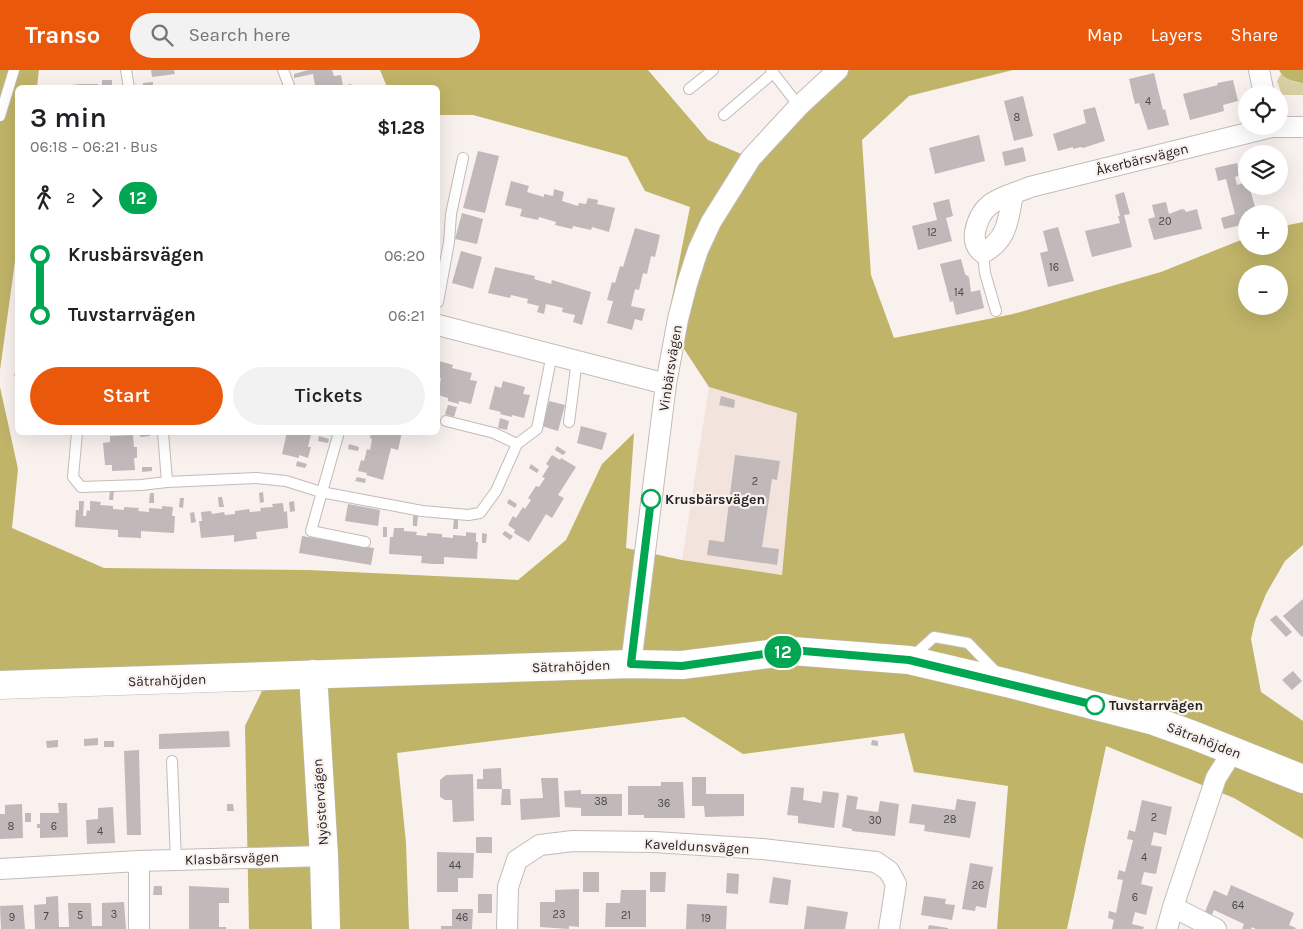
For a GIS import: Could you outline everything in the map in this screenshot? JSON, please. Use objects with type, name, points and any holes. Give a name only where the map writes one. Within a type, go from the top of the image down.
[{"type":"street","name":"Vinbärsvägen","points":[[631,664],[666,384],[678,319],[698,250],[711,222],[752,158],[799,106],[838,70]]},
{"type":"street","points":[[1259,70],[1262,85]]},
{"type":"street","name":"Åkerbärsvägen","points":[[1288,127],[1303,127]]},
{"type":"street","name":"Åkerbärsvägen","points":[[983,253],[978,250],[974,238],[977,222],[983,210],[994,200],[1030,187],[1240,135]]},
{"type":"street","points":[[983,253],[994,247],[1002,237],[1007,226],[1013,194]]},
{"type":"street","points":[[440,326],[666,384]]},
{"type":"street","name":"Sätrahöjden","points":[[0,685],[631,664],[682,666],[792,650],[909,660],[1007,683],[1154,722],[1193,735],[1303,780]]},
{"type":"street","name":"Nyöstervägen","points":[[312,674],[324,856],[326,929]]},
{"type":"street","points":[[1167,929],[1216,778],[1233,751]]},
{"type":"street","name":"Kaveldunsvägen","points":[[508,929],[508,887],[517,860],[540,845],[573,841],[655,842],[742,848],[876,862],[889,871],[896,884],[889,929]]},
{"type":"street","name":"Klasbärsvägen","points":[[0,869],[139,861],[324,856]]},
{"type":"street","points":[[139,861],[139,929]]},
{"type":"street","points":[[1173,907],[1216,929]]},
{"type":"lane","points":[[0,116],[14,70]]},
{"type":"lane","points":[[126,70],[128,85]]},
{"type":"lane","points":[[283,70],[289,85]]},
{"type":"lane","points":[[689,89],[713,70]]},
{"type":"lane","points":[[724,115],[772,71],[799,106]]},
{"type":"lane","points":[[440,291],[449,242],[451,214],[463,158]]},
{"type":"lane","points":[[983,253],[985,273],[996,311]]},
{"type":"lane","points":[[77,435],[73,477],[82,487],[256,478],[286,481],[320,492],[422,511],[468,515],[480,513],[496,491],[517,444],[536,429],[552,354]]},
{"type":"lane","points":[[569,422],[577,360]]},
{"type":"lane","points":[[446,421],[494,434],[517,444]]},
{"type":"lane","points":[[163,435],[167,482]]},
{"type":"lane","points":[[338,435],[310,531],[365,542]]},
{"type":"lane","points":[[172,761],[176,860]]},
{"type":"shaded area","points":[[0,70],[39,70],[37,85],[15,85],[15,261],[0,370]]},
{"type":"shaded area","points":[[380,70],[648,70],[708,140],[751,158],[846,70],[1013,70],[909,96],[862,140],[871,275],[894,338],[1013,314],[1161,272],[1238,241],[1238,255],[1288,255],[1288,225],[1303,222],[1303,545],[1285,561],[1266,594],[1255,621],[1251,639],[1261,692],[1303,721],[1303,839],[1234,798],[1106,746],[1067,929],[997,929],[1008,786],[914,772],[904,733],[743,754],[684,717],[397,753],[406,843],[409,929],[249,929],[245,726],[262,691],[0,695],[0,387],[18,469],[12,528],[104,568],[308,570],[518,580],[566,540],[602,464],[634,433],[626,548],[682,560],[782,575],[797,413],[709,387],[667,323],[690,207],[645,191],[627,157],[473,115],[440,115],[440,85],[386,85]]},
{"type":"shaded area","points":[[1279,70],[1303,70],[1303,83],[1286,78]]},
{"type":"shaded area","points":[[1281,74],[1294,82],[1303,83],[1303,95],[1288,95],[1288,85],[1278,85],[1277,81]]},
{"type":"shaded area","points":[[709,387],[797,412],[783,575],[682,560]]},
{"type":"building","points":[[151,70],[174,70],[175,74],[152,77]]},
{"type":"building","points":[[308,70],[332,70],[334,76],[341,75],[343,85],[315,85],[313,74],[294,78],[294,74]]},
{"type":"building","points":[[1154,73],[1163,110],[1165,109],[1169,125],[1148,130],[1139,103],[1135,104],[1129,79]]},
{"type":"building","points":[[102,80],[112,80],[112,85],[102,85]]},
{"type":"building","points":[[1233,80],[1238,101],[1223,105],[1224,111],[1190,120],[1183,94],[1218,85],[1217,83]]},
{"type":"building","points":[[153,82],[153,85],[143,85],[143,83]]},
{"type":"building","points":[[80,84],[98,84],[98,85],[72,85]]},
{"type":"building","points":[[1023,96],[1033,136],[1014,141],[1004,101]]},
{"type":"building","points":[[1095,107],[1105,141],[1083,148],[1073,149],[1073,147],[1058,151],[1053,134],[1086,123],[1083,110]]},
{"type":"building","points":[[979,135],[985,161],[935,174],[929,148]]},
{"type":"building","points":[[1023,147],[1026,161],[1005,166],[1002,152]]},
{"type":"building","points":[[478,151],[499,156],[485,213],[463,208]]},
{"type":"building","points":[[1237,163],[1238,176],[1235,177],[1238,185],[1238,195],[1252,195],[1254,205],[1238,205],[1238,226],[1224,229],[1221,218],[1235,214],[1226,179],[1218,181],[1215,168]]},
{"type":"building","points":[[511,181],[529,186],[527,192],[544,197],[544,194],[553,196],[554,189],[564,192],[562,201],[578,206],[579,203],[586,204],[588,198],[598,200],[597,204],[615,208],[609,232],[592,227],[591,230],[573,226],[572,229],[555,225],[556,222],[539,217],[538,220],[520,216],[522,209],[505,205]]},
{"type":"building","points":[[1124,192],[1130,214],[1124,215],[1132,247],[1092,257],[1085,231],[1120,223],[1115,195]]},
{"type":"building","points":[[949,199],[953,216],[946,218],[952,241],[918,250],[912,226],[937,220],[933,203]]},
{"type":"building","points":[[1166,202],[1169,214],[1182,209],[1186,212],[1197,209],[1202,229],[1154,240],[1148,219],[1155,217],[1152,205]]},
{"type":"building","points":[[462,213],[483,219],[477,244],[455,239]]},
{"type":"building","points":[[1058,227],[1074,281],[1048,287],[1040,253],[1048,251],[1043,231]]},
{"type":"building","points":[[635,228],[660,235],[655,257],[651,256],[647,274],[643,273],[639,290],[635,289],[631,306],[645,309],[642,321],[635,319],[632,330],[607,323],[613,301],[607,300],[612,282],[615,283],[620,266],[623,267]]},
{"type":"building","points":[[461,251],[482,257],[473,289],[452,283]]},
{"type":"building","points":[[961,259],[965,274],[969,277],[971,292],[980,290],[984,308],[956,315],[953,301],[950,302],[940,264]]},
{"type":"building","points":[[495,267],[535,276],[534,279],[551,284],[552,280],[591,292],[582,325],[573,322],[575,315],[562,312],[563,308],[546,304],[544,314],[537,312],[539,306],[527,303],[528,299],[511,295],[510,298],[488,293]]},
{"type":"building","points":[[440,361],[453,365],[452,368],[472,373],[470,380],[477,381],[471,404],[459,401],[459,404],[448,401],[448,398],[440,396]]},
{"type":"building","points":[[503,381],[525,387],[523,394],[530,395],[524,418],[500,414],[501,412],[489,409],[495,386],[501,388]]},
{"type":"building","points":[[721,396],[735,400],[734,408],[719,405]]},
{"type":"building","points":[[549,401],[565,405],[558,431],[542,426]]},
{"type":"building","points":[[448,405],[457,407],[454,417],[445,414]]},
{"type":"building","points":[[500,418],[509,421],[507,430],[498,428]]},
{"type":"building","points":[[581,426],[607,433],[602,450],[577,443]]},
{"type":"building","points":[[133,435],[134,447],[137,447],[137,458],[134,458],[135,470],[112,471],[112,465],[105,465],[103,443],[110,442],[110,436]]},
{"type":"building","points":[[286,435],[311,435],[308,447],[311,447],[308,458],[299,455],[299,458],[282,454]]},
{"type":"building","points":[[370,435],[401,435],[398,450],[391,448],[383,480],[358,471],[361,460],[364,461],[367,449],[370,450],[372,439],[370,438]]},
{"type":"building","points":[[319,436],[329,439],[328,443],[318,441]]},
{"type":"building","points":[[349,444],[359,447],[358,451],[348,449]]},
{"type":"building","points":[[557,446],[566,452],[563,455],[555,450]]},
{"type":"building","points":[[552,455],[576,467],[558,495],[564,498],[552,518],[546,514],[529,542],[514,533],[515,530],[508,525],[513,516],[516,518],[523,507],[525,509],[531,500],[528,498],[536,486],[539,487],[545,478],[542,477],[549,466],[546,464]]},
{"type":"building","points":[[735,455],[780,461],[777,480],[772,479],[762,547],[779,549],[777,565],[707,555],[709,540],[724,542]]},
{"type":"building","points":[[297,461],[307,464],[305,468],[296,466]]},
{"type":"building","points":[[531,464],[539,470],[537,473],[529,468]]},
{"type":"building","points":[[142,467],[152,467],[152,471],[142,472]]},
{"type":"building","points":[[357,477],[366,479],[365,483],[355,481]]},
{"type":"building","points":[[110,490],[114,491],[113,500],[109,500]]},
{"type":"building","points":[[263,492],[264,502],[260,503],[259,493]]},
{"type":"building","points":[[150,493],[154,493],[154,503],[149,503]]},
{"type":"building","points":[[218,497],[222,497],[224,507],[219,507]]},
{"type":"building","points":[[180,498],[184,498],[183,508],[179,507]]},
{"type":"building","points":[[509,499],[517,504],[515,508],[507,503]]},
{"type":"building","points":[[79,501],[84,501],[83,516],[86,516],[87,510],[90,511],[90,501],[101,502],[100,505],[113,506],[113,509],[124,510],[124,507],[139,508],[138,511],[149,512],[149,508],[162,509],[162,506],[173,507],[172,516],[175,516],[174,533],[141,531],[141,538],[118,537],[118,530],[75,527],[76,510],[79,510]]},
{"type":"building","points":[[294,501],[295,511],[290,512],[289,502]]},
{"type":"building","points":[[283,503],[284,512],[287,511],[288,528],[256,532],[257,539],[234,542],[234,535],[201,538],[199,521],[202,521],[201,512],[211,511],[212,514],[224,512],[225,515],[235,514],[235,511],[249,509],[250,512],[261,511],[260,508],[273,507],[272,504]]},
{"type":"building","points":[[348,504],[380,510],[378,526],[345,521]]},
{"type":"building","points":[[194,512],[196,522],[191,523],[190,513]]},
{"type":"building","points":[[413,516],[418,516],[417,526],[413,526]]},
{"type":"building","points":[[454,519],[458,519],[458,529],[453,529]]},
{"type":"building","points":[[383,527],[387,527],[387,537],[383,537]]},
{"type":"building","points":[[394,528],[404,528],[404,531],[417,532],[416,535],[427,536],[427,533],[442,534],[442,537],[453,538],[453,535],[466,536],[466,532],[476,533],[476,542],[478,542],[477,559],[444,557],[444,564],[433,564],[421,563],[422,556],[389,554],[390,537],[393,537]]},
{"type":"building","points":[[505,531],[513,536],[510,540],[502,534]]},
{"type":"building","points":[[482,533],[487,534],[486,543],[482,543]]},
{"type":"building","points":[[302,536],[374,548],[371,565],[299,553]]},
{"type":"building","points":[[1303,599],[1303,636],[1302,637],[1283,616]]},
{"type":"building","points":[[1276,615],[1292,632],[1286,637],[1270,620]]},
{"type":"building","points":[[1293,671],[1302,681],[1292,690],[1282,680]]},
{"type":"building","points":[[229,731],[230,747],[159,749],[159,734]]},
{"type":"building","points":[[98,738],[98,745],[84,746],[84,739]]},
{"type":"building","points":[[58,740],[58,747],[47,748],[46,741]]},
{"type":"building","points":[[872,740],[878,741],[878,746],[871,745]]},
{"type":"building","points":[[104,741],[114,741],[114,747],[104,747]]},
{"type":"building","points":[[139,750],[141,835],[127,835],[124,751]]},
{"type":"building","points":[[501,768],[502,789],[477,789],[477,779],[483,779],[483,769]]},
{"type":"building","points":[[473,774],[474,821],[453,822],[452,800],[445,800],[440,797],[440,780],[446,775]]},
{"type":"building","points":[[692,777],[706,777],[706,794],[744,794],[744,816],[705,817],[704,806],[692,806]]},
{"type":"building","points":[[541,778],[558,778],[560,817],[521,820],[520,799],[543,798]]},
{"type":"building","points":[[661,782],[683,782],[685,818],[644,818],[644,815],[628,815],[628,786],[661,786]]},
{"type":"building","points":[[791,787],[804,788],[803,800],[821,803],[823,791],[839,793],[834,828],[798,823],[798,816],[787,815]]},
{"type":"building","points":[[502,789],[510,789],[511,805],[501,805]]},
{"type":"building","points":[[581,790],[581,794],[622,794],[622,816],[581,816],[581,808],[565,807],[564,791]]},
{"type":"building","points":[[847,795],[858,797],[856,809],[878,812],[880,801],[899,804],[895,836],[852,831],[852,829],[842,827]]},
{"type":"building","points":[[957,799],[976,802],[970,838],[924,831],[925,825],[909,823],[912,804],[955,810]]},
{"type":"building","points":[[1142,800],[1172,807],[1166,835],[1154,832],[1151,845],[1162,847],[1156,874],[1144,872],[1141,884],[1153,887],[1146,915],[1135,912],[1132,924],[1144,927],[1143,929],[1112,929],[1114,920],[1108,918],[1109,911],[1116,913],[1123,880],[1117,879],[1119,870],[1125,872],[1133,840],[1127,839],[1129,830],[1135,832]]},
{"type":"building","points":[[58,803],[67,803],[68,837],[40,838],[40,828],[37,828],[37,824],[40,824],[40,813],[59,813]]},
{"type":"building","points":[[22,804],[23,838],[0,839],[0,814],[5,814],[5,805]]},
{"type":"building","points":[[227,804],[233,804],[234,811],[227,811]]},
{"type":"building","points":[[113,807],[115,843],[87,844],[86,820],[98,819],[98,808]]},
{"type":"building","points":[[25,813],[31,813],[31,822],[25,822]]},
{"type":"building","points":[[476,837],[492,837],[492,853],[476,853]]},
{"type":"building","points":[[437,852],[474,853],[473,878],[458,878],[458,892],[437,892]]},
{"type":"building","points":[[970,863],[993,867],[986,908],[976,906],[975,911],[962,909]]},
{"type":"building","points":[[583,872],[599,872],[599,892],[583,892]]},
{"type":"building","points":[[650,872],[666,872],[665,892],[650,892]]},
{"type":"building","points":[[727,873],[739,874],[738,894],[726,893]]},
{"type":"building","points":[[773,877],[791,880],[788,905],[769,903]]},
{"type":"building","points":[[1231,885],[1294,913],[1289,925],[1296,928],[1256,929],[1252,927],[1251,929],[1242,929],[1244,924],[1214,910],[1211,917],[1204,914],[1214,890],[1227,896]]},
{"type":"building","points":[[154,886],[162,886],[162,895],[153,895]]},
{"type":"building","points":[[189,886],[229,888],[229,903],[219,903],[219,927],[226,927],[226,929],[189,929]]},
{"type":"building","points":[[579,889],[579,927],[569,926],[569,929],[540,927],[540,902],[555,902],[555,890]]},
{"type":"building","points":[[621,890],[646,890],[646,927],[605,927],[606,903],[620,903]]},
{"type":"building","points":[[478,894],[492,894],[492,913],[478,913]]},
{"type":"building","points":[[58,896],[59,927],[69,927],[68,903],[91,903],[92,926],[102,926],[102,903],[124,902],[126,929],[35,929],[34,905],[46,904],[46,897]]},
{"type":"building","points":[[924,896],[946,899],[945,904],[955,905],[952,920],[921,915]]},
{"type":"building","points":[[687,904],[727,906],[726,929],[686,929]]},
{"type":"building","points":[[23,905],[25,929],[1,929],[0,906]]},
{"type":"building","points":[[807,906],[848,912],[845,929],[804,929]]},
{"type":"building","points":[[452,909],[473,909],[472,929],[441,929],[441,926],[452,926]]},
{"type":"building","points":[[929,925],[948,928],[948,929],[928,929]]},
{"type":"bus line","name":"12","points":[[651,499],[631,664],[682,666],[792,650],[909,660],[1095,705]]},
{"type":"place","name":"Krusbärsvägen","points":[[651,499]]},
{"type":"place","name":"Tuvstarrvägen","points":[[1095,705]]}]
